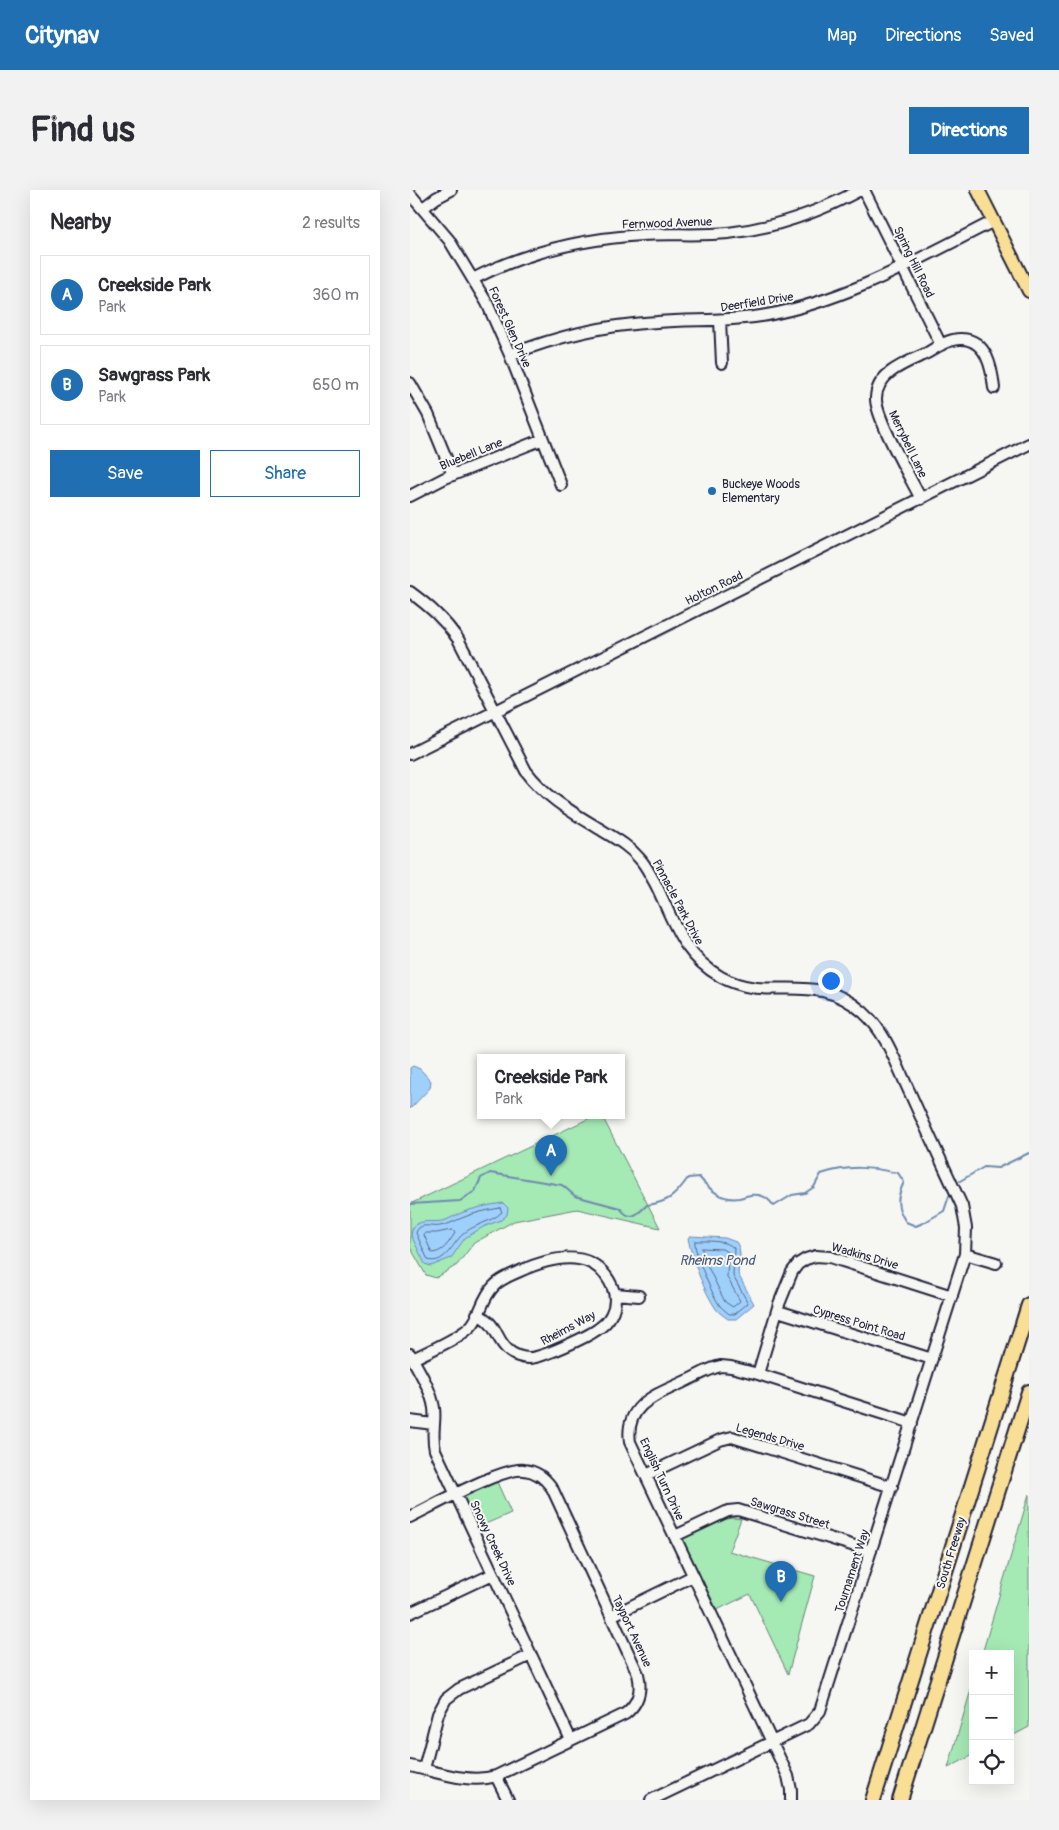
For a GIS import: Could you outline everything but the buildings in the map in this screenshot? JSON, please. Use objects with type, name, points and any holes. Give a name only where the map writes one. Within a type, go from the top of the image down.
[{"type":"highway","name":"South Freeway","points":[[872,1800],[1029,1305]]},
{"type":"highway","points":[[900,1800],[1029,1392]]},
{"type":"main road","points":[[978,190],[1029,291]]},
{"type":"street","points":[[423,208],[451,190]]},
{"type":"street","name":"Spring Hill Road","points":[[862,190],[941,345]]},
{"type":"street","name":"Fernwood Avenue","points":[[473,279],[511,261],[530,255],[600,239],[641,235],[727,233],[784,223],[826,207],[862,190]]},
{"type":"street","name":"Forest Glen Drive","points":[[410,194],[449,240],[487,303],[510,355],[561,485]]},
{"type":"street","name":"Deerfield Drive","points":[[510,355],[558,338],[586,331],[659,322],[720,320],[767,315],[806,306],[843,294],[902,268],[994,221]]},
{"type":"street","points":[[720,320],[722,363]]},
{"type":"street","name":"Merrybell Lane","points":[[921,499],[876,407],[877,390],[887,374],[941,345],[962,339],[975,343],[985,353],[992,368],[994,388]]},
{"type":"street","points":[[410,383],[428,414],[453,474]]},
{"type":"street","name":"Bluebell Lane","points":[[410,496],[453,474],[543,439]]},
{"type":"street","name":"Holton Road","points":[[410,754],[1029,444]]},
{"type":"street","name":"Pinnacle Park Drive","points":[[410,592],[445,621],[458,639],[526,772],[542,791],[623,843],[639,858],[658,890],[682,940],[692,954],[709,969],[731,982],[759,989],[806,988],[833,993],[862,1011],[873,1021],[889,1049],[962,1206],[966,1228],[965,1254]]},
{"type":"street","points":[[965,1254],[996,1263]]},
{"type":"street","name":"Tournament Way","points":[[651,1800],[669,1796],[809,1724],[820,1711],[965,1254]]},
{"type":"street","name":"Wadkins Drive","points":[[758,1374],[792,1272],[798,1264],[816,1256],[830,1257],[952,1296]]},
{"type":"street","points":[[411,1356],[463,1333],[472,1324],[485,1297],[495,1284],[548,1260],[582,1260],[595,1264],[608,1279],[615,1294],[639,1296]]},
{"type":"street","name":"Rheims Way","points":[[477,1314],[487,1319],[496,1329],[508,1350],[517,1356],[529,1358],[542,1356],[601,1326],[613,1310],[615,1294]]},
{"type":"street","name":"Cypress Point Road","points":[[778,1311],[932,1358]]},
{"type":"street","name":"Snowy Creek Drive","points":[[411,1356],[429,1390],[434,1409],[432,1438],[435,1450],[571,1740]]},
{"type":"street","name":"English Turn Drive","points":[[791,1800],[790,1784],[630,1442],[631,1418],[644,1402],[717,1367],[731,1367],[912,1424]]},
{"type":"street","points":[[410,1421],[433,1424]]},
{"type":"street","name":"Legends Drive","points":[[646,1476],[720,1440],[732,1437],[892,1487]]},
{"type":"street","name":"Tayport Avenue","points":[[410,1766],[469,1779],[484,1780],[496,1776],[625,1714],[637,1702],[641,1684],[552,1488],[536,1473],[524,1470],[502,1473],[456,1495]]},
{"type":"street","points":[[410,1517],[456,1495]]},
{"type":"street","name":"Sawgrass Street","points":[[674,1536],[728,1511],[738,1510],[871,1551]]},
{"type":"street","points":[[410,1613],[493,1574]]},
{"type":"street","points":[[611,1616],[693,1576]]},
{"type":"street","points":[[424,1769],[438,1714],[446,1699],[458,1689],[531,1655]]},
{"type":"street","points":[[496,1776],[508,1800]]},
{"type":"green space","points":[[588,1119],[604,1119],[660,1228],[577,1209],[514,1221],[474,1243],[457,1265],[436,1278],[426,1275],[410,1247],[410,1204]]},
{"type":"green space","points":[[497,1482],[511,1513],[476,1528],[464,1499],[466,1496]]},
{"type":"green space","points":[[1029,1494],[1029,1727],[1014,1735],[1014,1650],[983,1650]]},
{"type":"green space","points":[[726,1519],[741,1519],[729,1551],[815,1576],[788,1674],[750,1594],[717,1610],[684,1543],[684,1538]]},
{"type":"green space","points":[[969,1697],[969,1757],[948,1768]]},
{"type":"water","points":[[413,1066],[420,1069],[431,1081],[430,1088],[410,1109],[410,1068]]},
{"type":"water","points":[[503,1203],[508,1208],[507,1215],[501,1220],[483,1227],[465,1238],[451,1258],[431,1266],[425,1264],[411,1235],[413,1226],[421,1222],[446,1220],[471,1210]]},
{"type":"water","name":"Rheims Pond","points":[[690,1236],[725,1238],[736,1242],[739,1247],[738,1274],[754,1304],[736,1319],[728,1319],[717,1310],[712,1302],[695,1265],[688,1238]]},
{"type":"waterway","points":[[960,1181],[984,1167],[998,1168],[1029,1153]]},
{"type":"waterway","points":[[410,1204],[460,1201],[475,1191],[481,1178],[490,1173],[562,1185],[575,1196],[620,1208],[630,1216],[637,1214],[647,1205],[661,1202],[671,1197],[688,1178],[699,1177],[712,1190],[727,1198],[759,1195],[767,1199],[774,1206],[792,1195],[805,1193],[814,1187],[821,1174],[831,1171],[859,1168],[898,1173],[904,1182],[898,1198],[900,1212],[906,1222],[916,1226],[944,1211],[949,1196]]},
{"type":"place","name":"Buckeye Woods Elementary","points":[[712,491]]},
{"type":"place","name":"Creekside Park","points":[[551,1176]]},
{"type":"place","name":"Sawgrass Park","points":[[781,1602]]}]
